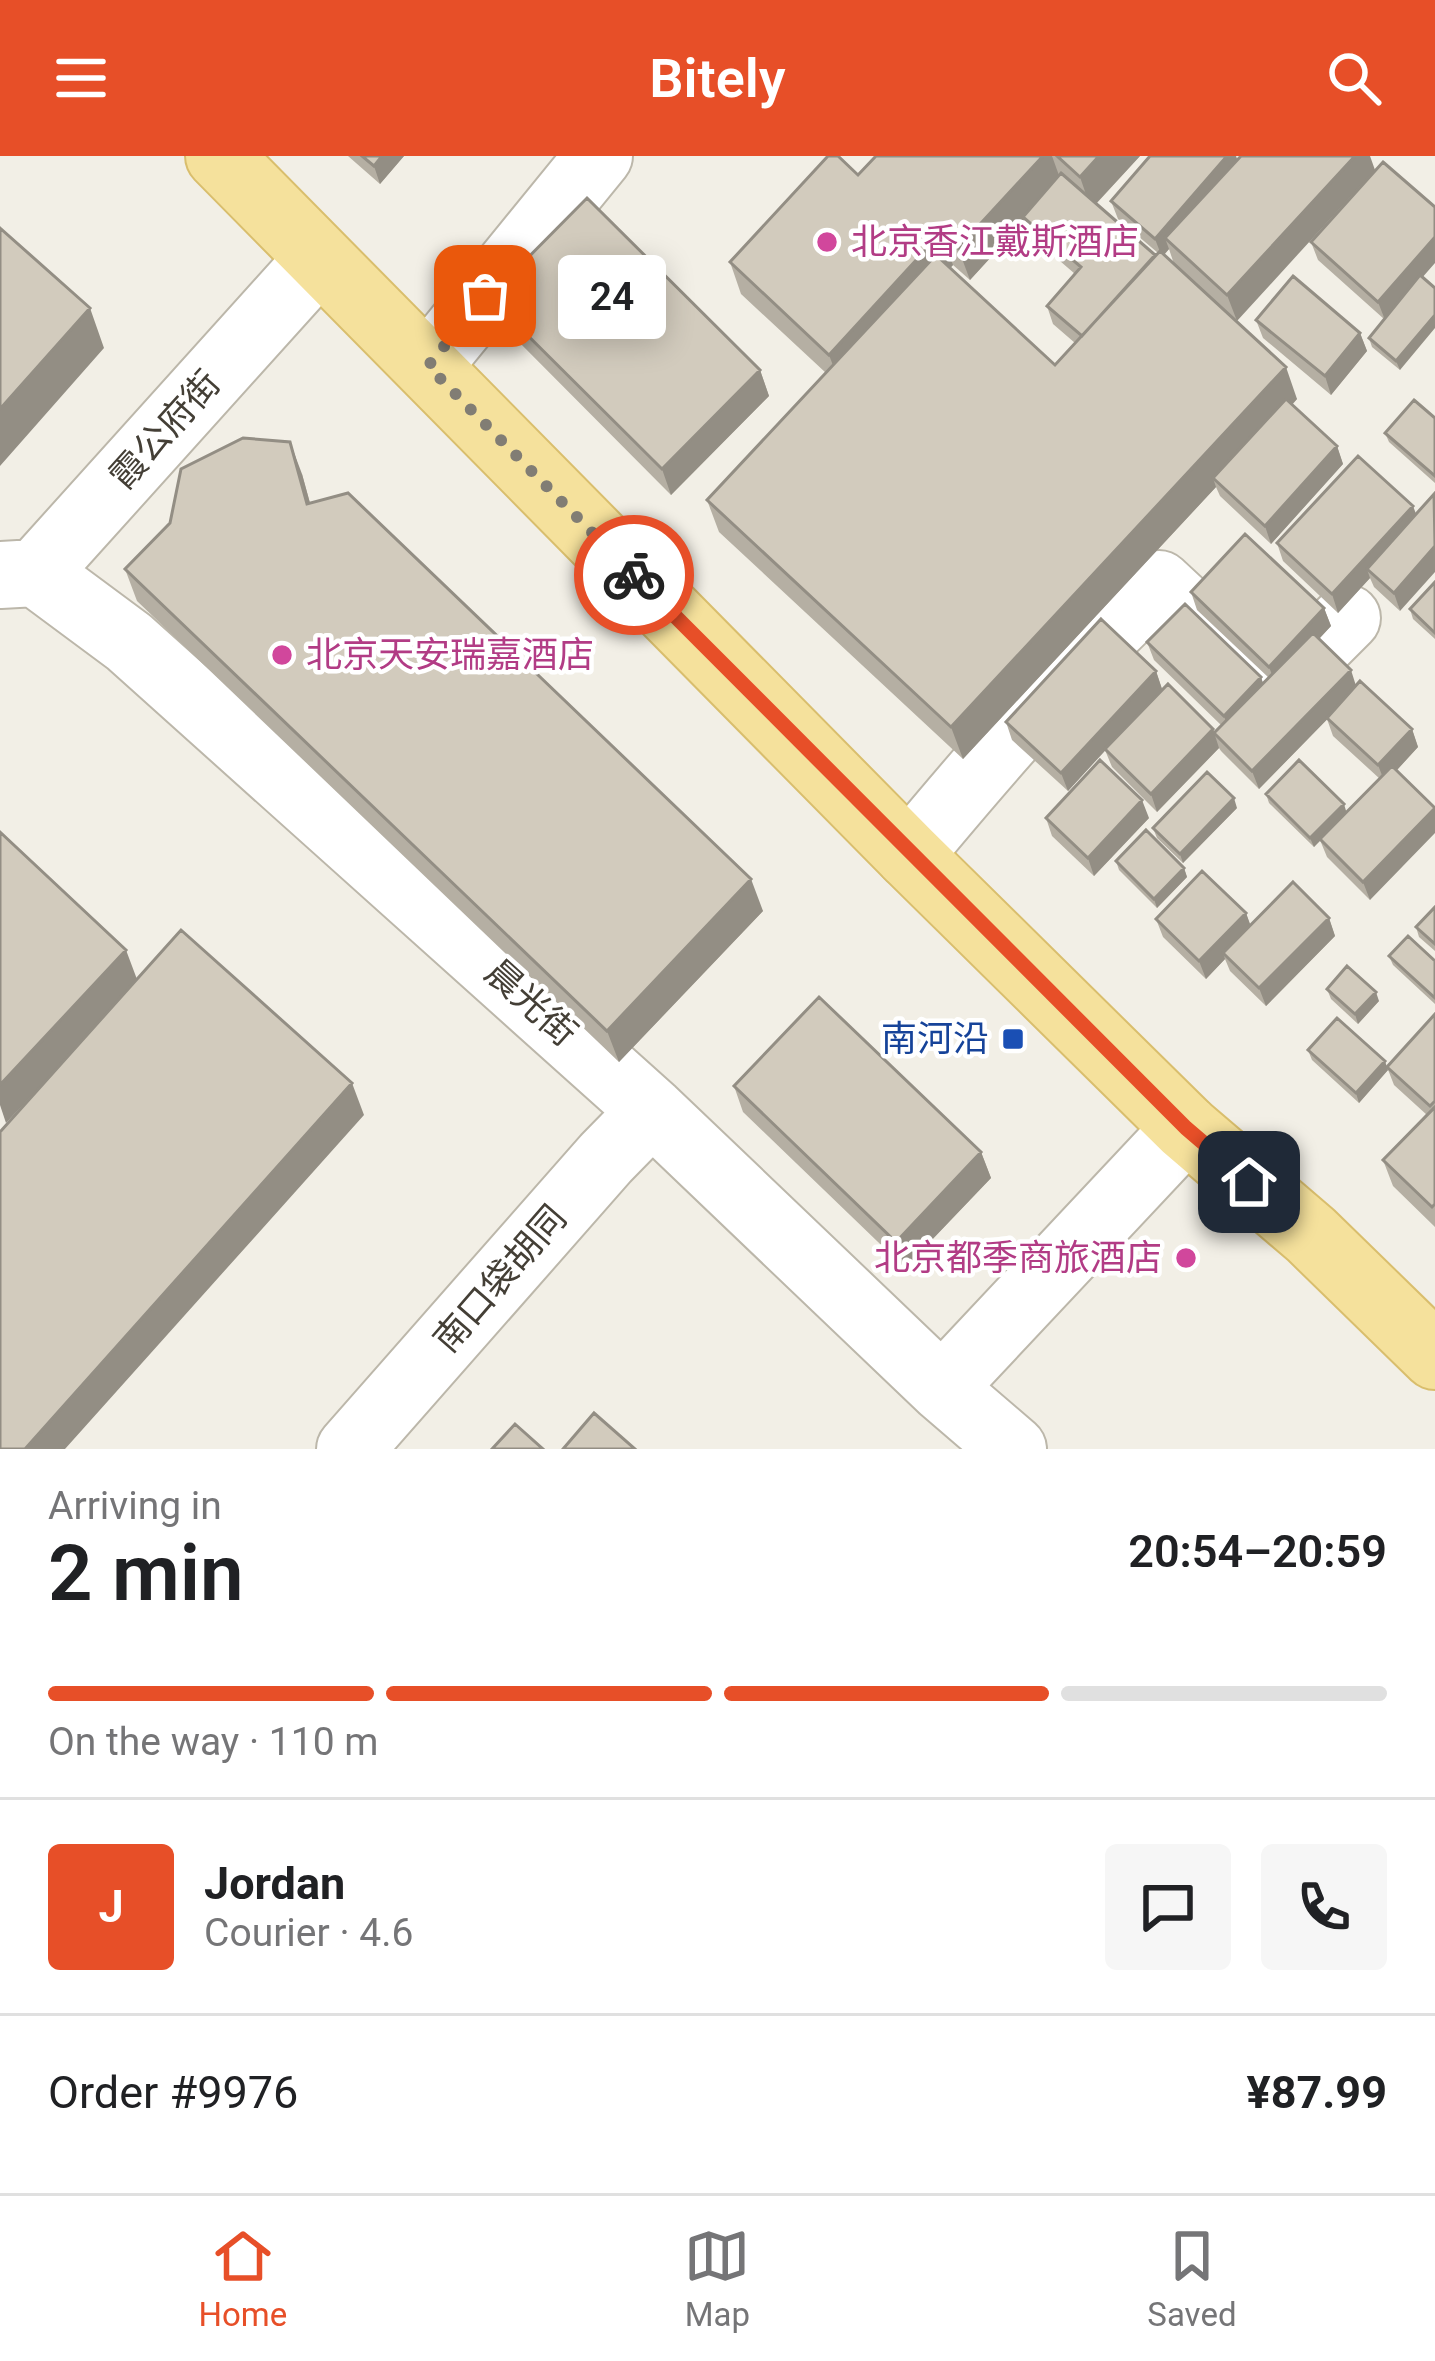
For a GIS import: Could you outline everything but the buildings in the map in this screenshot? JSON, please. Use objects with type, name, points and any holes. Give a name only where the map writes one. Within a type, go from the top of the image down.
[{"type":"main road","points":[[218,156],[1186,1128],[1311,1235],[1435,1356]]},
{"type":"street","points":[[428,366],[599,156]]},
{"type":"street","name":"霞公府街","points":[[18,574],[318,260]]},
{"type":"street","name":"晨光街","points":[[18,574],[128,642],[652,1111],[942,1388],[1013,1449]]},
{"type":"street","points":[[909,854],[1004,742],[1159,584],[1274,691],[1347,618]]},
{"type":"street","name":"南口袋胡同","points":[[350,1449],[652,1111]]},
{"type":"street","points":[[942,1388],[1186,1128]]},
{"type":"way so far","points":[[485,296],[428,366],[634,575]]},
{"type":"place","name":"北京香江戴斯酒店","points":[[827,242]]},
{"type":"place","name":"24","points":[[485,296]]},
{"type":"place","name":"北京天安瑞嘉酒店","points":[[282,655]]},
{"type":"place","name":"南河沿","points":[[1013,1039]]},
{"type":"place","name":"北京都季商旅酒店","points":[[1186,1258]]},
{"type":"route","points":[[634,575],[1186,1128],[1249,1182]]}]
